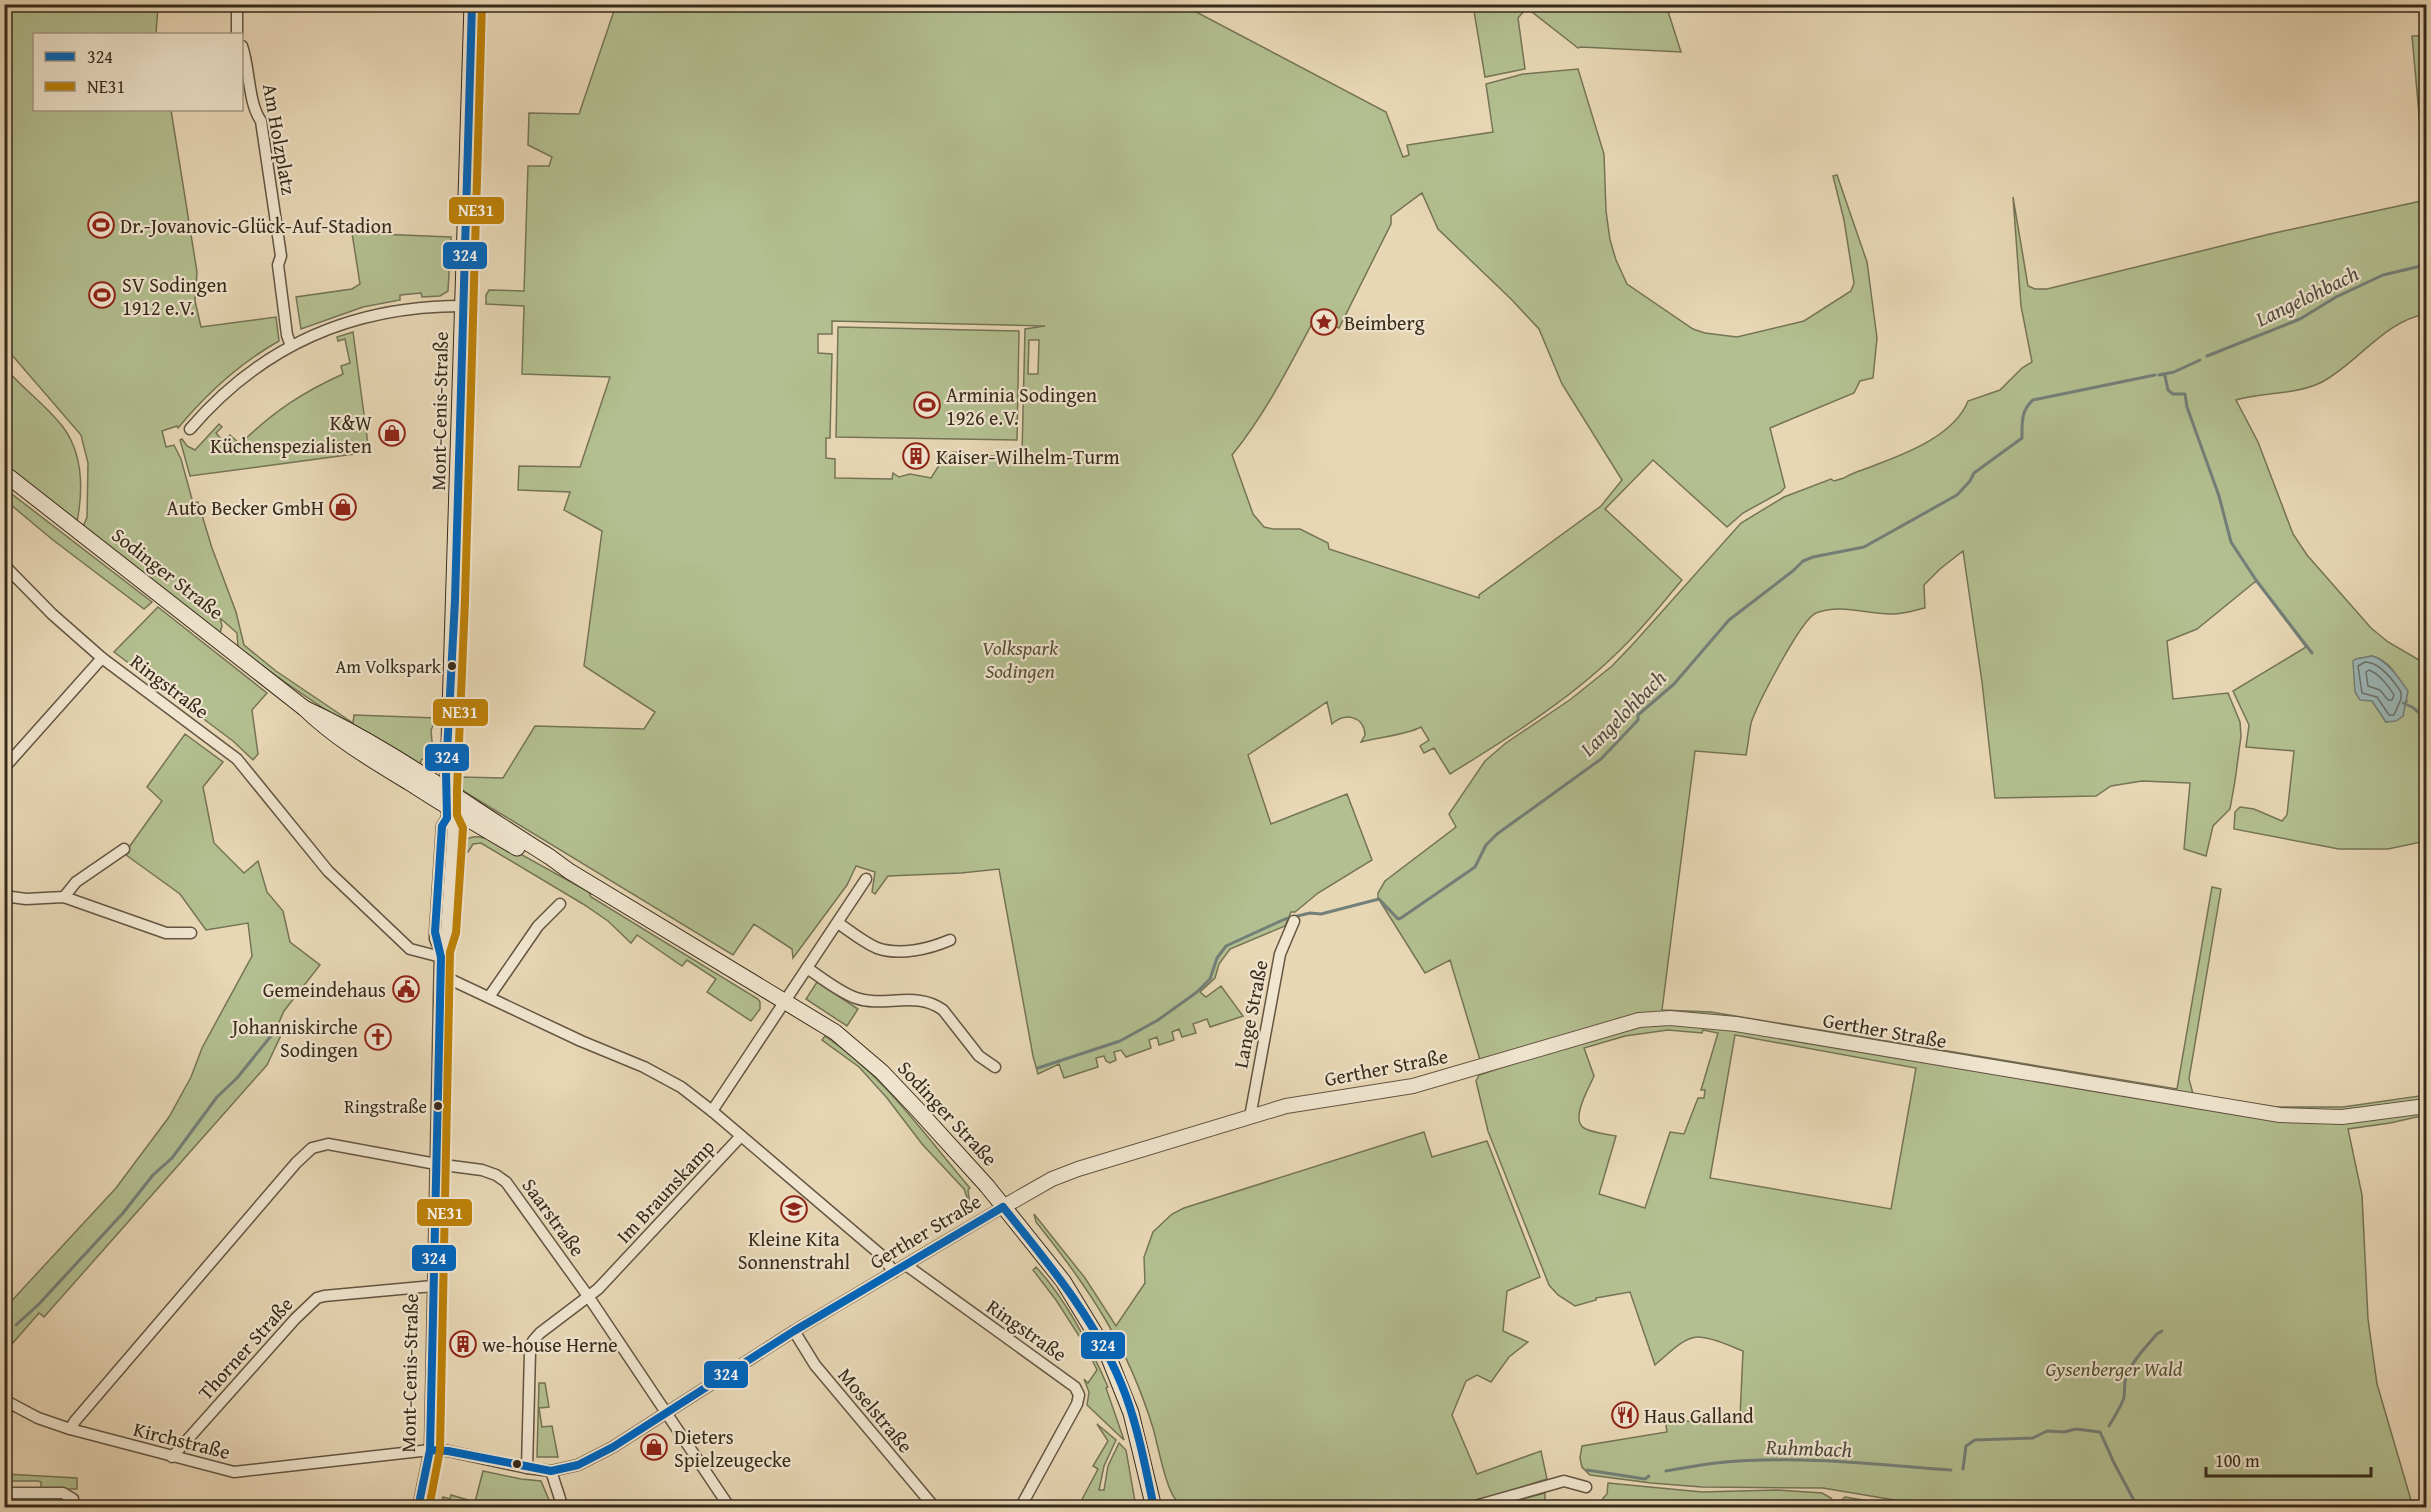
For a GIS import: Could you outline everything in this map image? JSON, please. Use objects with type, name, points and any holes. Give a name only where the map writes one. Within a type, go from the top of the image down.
[{"type":"main road","name":"Mont-Cenis-Straße","points":[[447,812],[472,4]]},
{"type":"main road","name":"Sodinger Straße","points":[[4,473],[304,708],[351,748],[447,812],[538,860],[569,871]]},
{"type":"main road","name":"Sodinger Straße","points":[[304,708],[333,721],[446,790],[569,871],[835,1032],[882,1072],[987,1186],[1063,1281],[1107,1353],[1131,1413],[1154,1508]]},
{"type":"street","points":[[237,4],[237,33]]},
{"type":"street","name":"Am Holzplatz","points":[[243,50],[256,113],[261,121],[281,256],[278,265],[287,335],[291,346]]},
{"type":"street","points":[[190,429],[228,390],[258,366],[291,346],[330,327],[366,316],[408,309],[462,306]]},
{"type":"street","name":"Ringstraße","points":[[4,565],[52,614],[102,658],[237,759],[328,870],[410,949],[441,953]]},
{"type":"street","points":[[4,768],[102,658]]},
{"type":"street","name":"Mont-Cenis-Straße","points":[[418,1508],[430,1450],[441,975],[441,953],[435,939],[442,826],[447,812]]},
{"type":"street","points":[[64,897],[76,882],[124,849]]},
{"type":"street","points":[[712,1110],[867,879]]},
{"type":"street","points":[[4,896],[26,899],[64,897],[166,933],[191,933]]},
{"type":"street","points":[[489,997],[537,926],[560,904]]},
{"type":"street","name":"Lange Straße","points":[[1250,1117],[1280,954],[1294,921]]},
{"type":"street","points":[[838,923],[871,945],[887,950],[920,950],[950,940]]},
{"type":"street","points":[[807,968],[857,999],[919,1000],[937,1005],[979,1056],[995,1067]]},
{"type":"street","points":[[441,975],[581,1041],[644,1067],[681,1087],[712,1110],[881,1256],[894,1272]]},
{"type":"street","name":"Gerther Straße","points":[[430,1450],[448,1451],[551,1471],[578,1465],[613,1448],[794,1331],[1003,1207],[1052,1179],[1078,1168],[1286,1106],[1413,1086],[1639,1020],[1670,1018],[1736,1024],[2280,1115],[2342,1117],[2427,1106]]},
{"type":"street","name":"Im Braunskamp","points":[[527,1468],[531,1345],[540,1333],[588,1296],[741,1136]]},
{"type":"street","name":"Saarstraße","points":[[70,1430],[75,1421],[183,1293],[296,1163],[312,1148],[319,1145],[340,1145],[436,1164],[482,1170],[506,1182],[669,1413],[730,1508]]},
{"type":"street","name":"Ringstraße","points":[[906,1265],[1075,1387],[1079,1395],[1077,1404],[1020,1508]]},
{"type":"street","name":"Thorner Straße","points":[[172,1457],[317,1298],[433,1286]]},
{"type":"street","name":"Moselstraße","points":[[794,1331],[815,1365],[935,1508]]},
{"type":"street","name":"Kirchstraße","points":[[4,1400],[38,1418],[70,1430],[234,1472],[430,1450]]},
{"type":"street","points":[[551,1471],[563,1508]]},
{"type":"street","points":[[1468,1508],[1564,1481],[1586,1487]]},
{"type":"street","points":[[4,1493],[63,1492],[73,1499],[73,1508]]},
{"type":"green space","name":"SV Sodingen 1912 e.V.","points":[[4,5],[158,5],[156,33],[33,33],[33,111],[171,111],[197,272],[195,301],[201,327],[276,317],[279,341],[251,359],[225,380],[178,428],[177,426],[162,431],[166,447],[174,445],[181,459],[193,503],[198,502],[236,612],[244,645],[276,671],[353,723],[354,715],[437,718],[431,730],[433,753],[421,760],[420,767],[349,725],[282,680],[238,647],[237,633],[220,618],[222,626],[220,633],[83,527],[87,517],[88,463],[81,435],[5,347]]},
{"type":"green space","name":"Volkspark Sodingen","points":[[616,5],[1183,5],[1386,112],[1403,157],[1409,155],[1407,145],[1493,132],[1486,84],[1523,74],[1578,69],[1604,154],[1606,211],[1610,240],[1616,260],[1627,284],[1693,329],[1737,337],[1804,321],[1851,291],[1854,283],[1844,220],[1833,176],[1837,175],[1867,262],[1877,338],[1873,378],[1860,381],[1854,393],[1770,428],[1785,487],[1781,492],[1743,513],[1727,527],[1653,460],[1605,509],[1682,580],[1634,635],[1565,698],[1450,774],[1434,748],[1424,753],[1420,746],[1429,740],[1421,727],[1361,742],[1365,735],[1358,720],[1348,717],[1332,724],[1327,702],[1248,755],[1271,824],[1347,794],[1372,860],[1318,893],[1295,912],[1291,912],[1285,926],[1230,949],[1219,964],[1215,978],[1200,992],[1206,997],[1221,986],[1243,1016],[1210,1027],[1207,1019],[1193,1024],[1196,1033],[1182,1037],[1179,1029],[1172,1032],[1174,1040],[1159,1045],[1157,1037],[1149,1040],[1151,1048],[1126,1057],[1121,1050],[1114,1052],[1116,1060],[1110,1063],[1104,1056],[1096,1058],[1098,1067],[1064,1078],[1059,1064],[1038,1074],[999,869],[888,876],[875,894],[872,892],[875,872],[856,866],[847,885],[793,958],[792,949],[754,924],[733,955],[460,787],[460,777],[503,778],[535,726],[644,729],[655,712],[584,666],[602,531],[564,510],[570,492],[518,490],[519,466],[580,467],[610,377],[522,374],[524,306],[486,304],[486,295],[489,290],[524,291],[528,166],[549,166],[552,157],[528,145],[529,113],[579,114]],"holes":[[[1422,193],[1438,229],[1539,329],[1562,384],[1622,480],[1601,506],[1479,595],[1479,598],[1329,549],[1328,543],[1300,529],[1264,527],[1253,514],[1232,455],[1267,406],[1315,318],[1339,328],[1391,224],[1391,216]],[[832,321],[1045,326],[1025,329],[1022,454],[1005,457],[953,452],[945,456],[931,478],[910,474],[899,477],[893,473],[892,479],[835,478],[835,459],[826,458],[826,438],[830,438],[832,354],[818,353],[818,334],[832,334]],[[1029,340],[1039,340],[1038,374],[1028,374]]]},
{"type":"green space","points":[[1473,5],[1517,5],[1524,11],[1518,18],[1525,69],[1485,77]]},
{"type":"green space","points":[[1523,5],[1666,5],[1681,52],[1578,48]]},
{"type":"green space","points":[[2412,36],[2426,36],[2426,191]]},
{"type":"green space","name":"Gysenberger Wald","points":[[2013,197],[2028,286],[2035,289],[2047,289],[2270,234],[2426,200],[2426,314],[2411,318],[2384,333],[2348,364],[2322,382],[2302,389],[2236,400],[2258,442],[2293,534],[2307,555],[2371,628],[2388,642],[2426,664],[2426,841],[2388,849],[2339,849],[2234,829],[2235,812],[2240,807],[2254,809],[2282,821],[2287,815],[2294,751],[2246,747],[2249,725],[2233,691],[2306,647],[2256,581],[2197,629],[2167,641],[2173,699],[2228,693],[2240,722],[2241,736],[2230,809],[2213,826],[2206,856],[2184,849],[2190,783],[2142,781],[2111,786],[2096,796],[1995,798],[1982,682],[1963,551],[1924,585],[1925,608],[1897,614],[1835,609],[1816,613],[1800,630],[1762,699],[1751,723],[1746,755],[1695,751],[1662,1010],[1711,1012],[2177,1089],[2212,887],[2221,889],[2189,1079],[2193,1094],[2275,1107],[2343,1107],[2426,1095],[2426,1115],[2348,1129],[2362,1195],[2368,1319],[2377,1384],[2413,1507],[1942,1508],[1823,1488],[1702,1487],[1590,1475],[1582,1467],[1580,1458],[1582,1446],[1667,1432],[1665,1419],[1705,1423],[1740,1418],[1743,1351],[1709,1338],[1698,1337],[1686,1340],[1655,1365],[1630,1292],[1596,1298],[1596,1300],[1575,1306],[1558,1295],[1549,1285],[1488,1131],[1476,1081],[1479,1075],[1581,1042],[1480,1060],[1450,960],[1425,973],[1378,898],[1378,893],[1385,881],[1456,827],[1449,814],[1485,761],[1506,743],[1571,699],[1612,666],[1741,523],[1784,497],[1831,479],[1834,481],[1844,478],[1904,454],[1930,440],[1953,423],[1962,413],[1968,401],[2000,390],[2022,368],[2032,362],[2021,306]],"holes":[[[2372,656],[2391,668],[2399,680],[2407,701],[2403,708],[2403,716],[2386,722],[2372,701],[2356,659]],[[1668,1030],[1702,1033],[1703,1030],[1718,1033],[1701,1090],[1705,1090],[1704,1098],[1698,1098],[1684,1134],[1670,1132],[1645,1208],[1599,1194],[1616,1136],[1587,1130],[1580,1124],[1579,1118],[1582,1103],[1594,1076],[1584,1048],[1625,1036]],[[1735,1035],[1916,1068],[1891,1209],[1710,1178]]]},
{"type":"green space","points":[[352,233],[451,237],[448,291],[440,296],[422,297],[421,293],[400,295],[400,300],[363,307],[301,329],[296,297],[352,289],[360,284]]},
{"type":"green space","name":"Arminia Sodingen 1926 e.V.","points":[[838,327],[1019,331],[1017,440],[836,437]]},
{"type":"green space","points":[[353,332],[369,452],[190,476],[180,440],[182,439],[187,446],[195,450],[219,424],[222,427],[216,433],[224,442],[230,435],[240,444],[288,404],[343,374],[341,366],[350,363],[345,339],[338,341],[337,337]]},
{"type":"green space","points":[[4,367],[56,419],[70,438],[80,473],[77,522],[5,465]]},
{"type":"green space","points":[[4,488],[152,602],[144,609],[53,540],[5,500]]},
{"type":"green space","points":[[158,607],[267,693],[252,710],[258,754],[253,760],[233,741],[114,652]]},
{"type":"green space","points":[[185,734],[223,762],[203,787],[214,843],[244,873],[258,861],[267,892],[283,911],[290,942],[320,965],[284,1011],[277,1027],[282,1033],[267,1065],[44,1317],[39,1313],[5,1352],[5,1308],[116,1188],[169,1117],[191,1077],[202,1048],[252,956],[248,923],[206,930],[180,894],[126,855],[129,852],[127,850],[162,801],[147,787]]},
{"type":"green space","points":[[486,835],[589,892],[591,897],[758,999],[760,1009],[751,1021],[707,992],[716,979],[687,960],[682,966],[637,935],[631,943],[608,921],[583,904],[481,843],[473,844],[468,852],[460,852],[465,841],[471,837],[484,838]]},
{"type":"green space","points":[[817,982],[858,1009],[847,1026],[806,999]]},
{"type":"green space","points":[[825,1036],[885,1087],[970,1188],[968,1190],[970,1205],[956,1222],[968,1200],[964,1189],[922,1144],[887,1098],[859,1067],[822,1040]]},
{"type":"green space","points":[[1424,1132],[1432,1157],[1487,1141],[1540,1277],[1507,1291],[1503,1331],[1528,1342],[1509,1357],[1491,1382],[1477,1375],[1466,1381],[1452,1415],[1477,1474],[1541,1451],[1547,1479],[1458,1507],[1232,1508],[1218,1500],[1213,1507],[1200,1503],[1177,1501],[1169,1488],[1153,1428],[1132,1370],[1090,1295],[1036,1222],[1034,1214],[1085,1278],[1116,1326],[1145,1283],[1144,1257],[1153,1232],[1172,1214],[1184,1208]]},
{"type":"green space","points":[[1036,1267],[1058,1294],[1085,1340],[1108,1387],[1106,1388],[1124,1440],[1087,1405],[1089,1392],[1084,1379],[1088,1383],[1097,1370],[1094,1359],[1056,1300],[1033,1270]]},
{"type":"green space","points":[[539,1383],[545,1383],[549,1407],[539,1408],[542,1427],[552,1426],[558,1457],[537,1457]]},
{"type":"green space","points":[[1097,1424],[1116,1440],[1104,1466],[1099,1490],[1104,1490],[1108,1466],[1119,1443],[1126,1450],[1136,1507],[1078,1507],[1098,1469],[1093,1466],[1108,1441]]},
{"type":"green space","points":[[483,1471],[541,1481],[552,1507],[440,1507],[443,1497],[450,1499],[451,1495],[475,1502]]},
{"type":"green space","points":[[5,1474],[77,1478],[77,1489],[41,1489],[41,1482],[38,1481],[5,1481]]},
{"type":"green space","points":[[1608,1483],[1702,1492],[1777,1490],[1822,1493],[1831,1498],[1837,1507],[1592,1507],[1602,1506],[1603,1498],[1607,1494]]},
{"type":"green space","points":[[1545,1493],[1545,1501],[1560,1500],[1573,1507],[1525,1507],[1529,1504],[1522,1499]]},
{"type":"green space","points":[[1845,1497],[1905,1507],[1843,1507],[1841,1501]]},
{"type":"water","points":[[2372,656],[2388,665],[2408,691],[2403,716],[2396,721],[2386,722],[2372,701],[2360,700],[2355,692],[2353,661]]},
{"type":"waterway","name":"Langelohbach","points":[[2207,356],[2300,319],[2336,297],[2383,275],[2421,266]]},
{"type":"waterway","name":"Langelohbach","points":[[2159,375],[2174,372],[2200,360]]},
{"type":"waterway","points":[[2162,374],[2165,376],[2168,390],[2173,394],[2185,394],[2187,407],[2219,496],[2231,542],[2256,580],[2312,653]]},
{"type":"waterway","name":"Langelohbach","points":[[1038,1068],[1120,1041],[1158,1020],[1197,992],[1210,979],[1217,958],[1226,946],[1285,919],[1310,913],[1321,914],[1379,899],[1398,919],[1401,918],[1475,867],[1486,845],[1497,834],[1601,759],[1638,720],[1638,715],[1674,684],[1729,620],[1803,561],[1864,547],[1957,495],[1974,473],[2022,438],[2024,412],[2033,400],[2155,375]]},
{"type":"waterway","points":[[2403,703],[2426,718]]},
{"type":"waterway","points":[[16,1325],[39,1304],[123,1213],[153,1175],[172,1158],[217,1097],[237,1078],[275,1031]]},
{"type":"waterway","points":[[2109,1426],[2123,1400],[2125,1379],[2129,1371],[2144,1349],[2162,1331]]},
{"type":"waterway","name":"Ruhmbach","points":[[1963,1469],[1966,1446],[1975,1440],[2033,1438],[2047,1431],[2064,1432],[2076,1429],[2100,1432],[2138,1508]]},
{"type":"waterway","name":"Ruhmbach","points":[[1666,1471],[1716,1463],[1775,1460],[1834,1461],[1951,1470]]},
{"type":"waterway","name":"Ruhmbach","points":[[1587,1470],[1645,1479],[1649,1476]]},
{"type":"transit line","name":"324","points":[[418,1508],[430,1450],[441,957],[435,932],[442,826],[447,818],[446,771],[455,600],[472,4]]},
{"type":"transit line","name":"NE31","points":[[429,1508],[440,1450],[450,952],[456,933],[463,828],[457,815],[457,790],[465,600],[482,4]]},
{"type":"transit line","name":"324","points":[[1003,1207],[1088,1320],[1115,1370],[1135,1423],[1154,1508]]},
{"type":"transit line","name":"324","points":[[430,1450],[448,1451],[551,1471],[578,1465],[613,1447],[794,1331],[1003,1207]]},
{"type":"place","name":"Dr.-Jovanovic-Glück-Auf-Stadion","points":[[101,225]]},
{"type":"place","name":"SV Sodingen 1912 e.V.","points":[[102,295]]},
{"type":"place","name":"Beimberg","points":[[1324,322]]},
{"type":"place","name":"Arminia Sodingen 1926 e.V.","points":[[927,405]]},
{"type":"place","name":"K&W Küchenspezialisten","points":[[392,433]]},
{"type":"place","name":"Kaiser-Wilhelm-Turm","points":[[916,456]]},
{"type":"place","name":"Auto Becker GmbH","points":[[343,507]]},
{"type":"place","name":"Am Volkspark","points":[[452,666]]},
{"type":"place","name":"Gemeindehaus","points":[[406,989]]},
{"type":"place","name":"Johanniskirche Sodingen","points":[[378,1037]]},
{"type":"place","name":"Ringstraße","points":[[438,1106]]},
{"type":"place","name":"Kleine Kita Sonnenstrahl","points":[[794,1209]]},
{"type":"place","name":"we-house Herne","points":[[463,1344]]},
{"type":"place","name":"Haus Galland","points":[[1625,1415]]},
{"type":"place","name":"Dieters Spielzeugecke","points":[[654,1447]]}]
